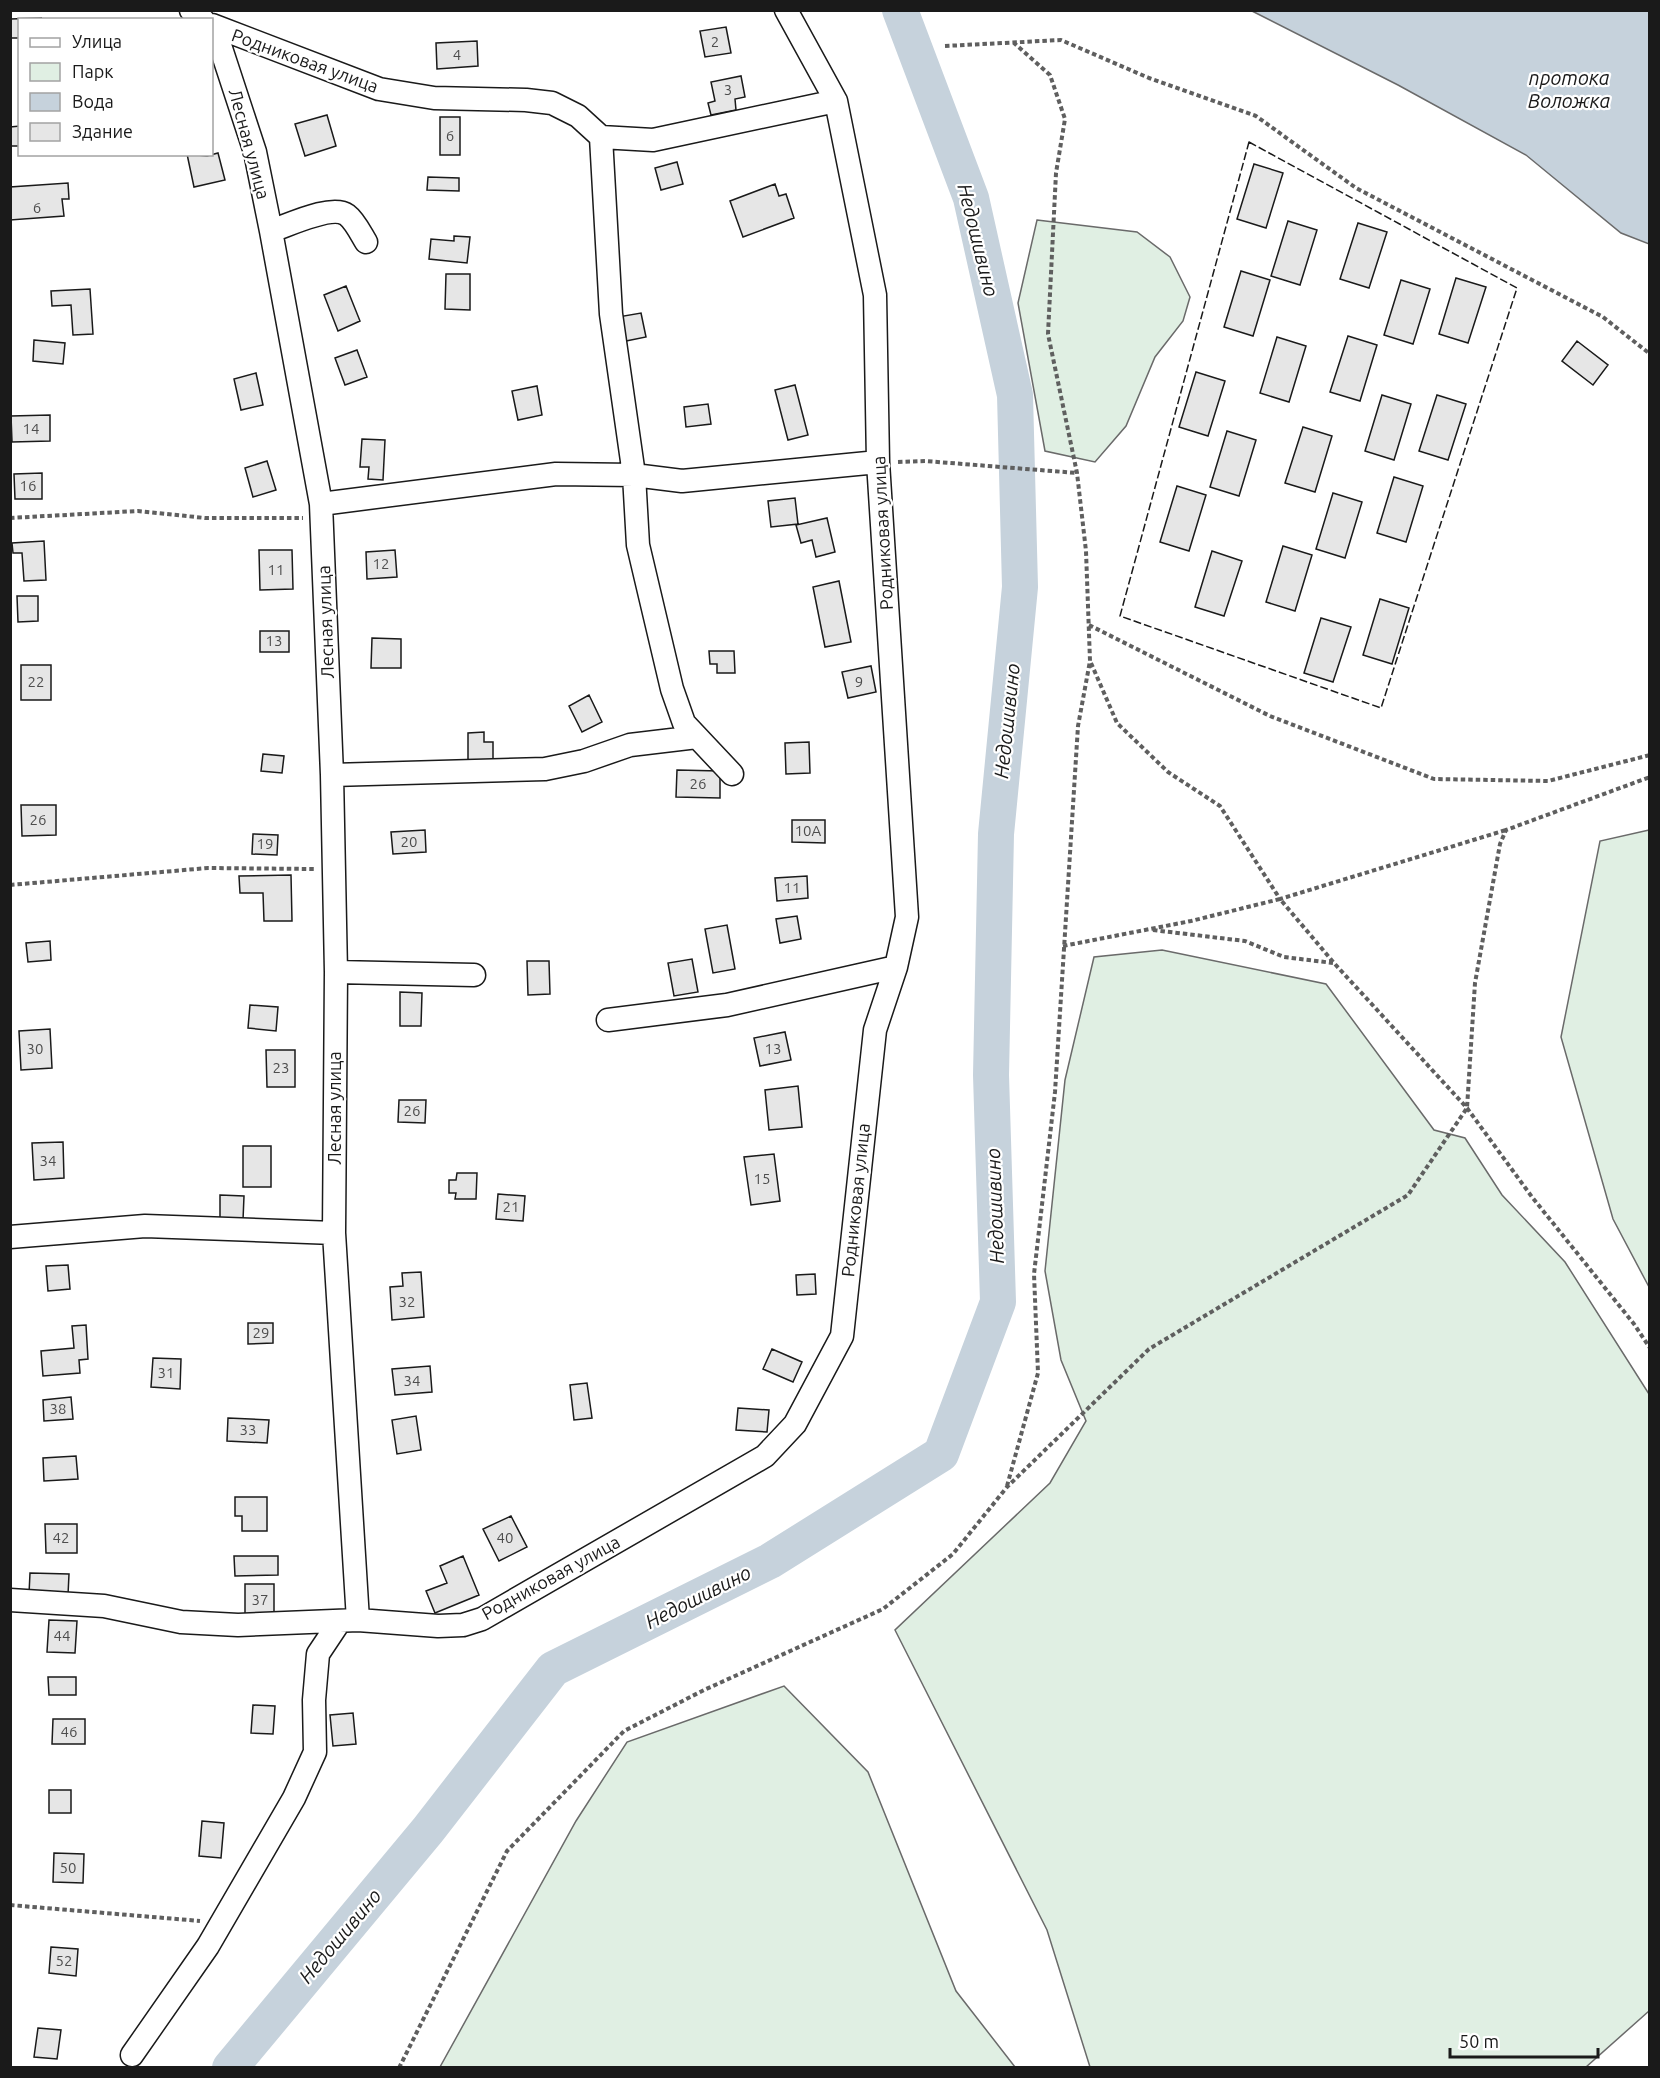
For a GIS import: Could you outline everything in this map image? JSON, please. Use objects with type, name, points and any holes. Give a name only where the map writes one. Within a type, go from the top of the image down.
[{"type":"street","name":"Родниковая улица","points":[[10,1600],[104,1606],[181,1622],[238,1625],[349,1621],[438,1626],[463,1624],[482,1619],[765,1456],[795,1424],[842,1336],[875,1030],[896,968],[907,917],[878,462],[874,295],[836,101],[786,10]]},
{"type":"street","name":"Родниковая улица","points":[[213,25],[379,89],[434,98],[526,100],[552,103],[578,116],[601,137]]},
{"type":"street","name":"Лесная улица","points":[[213,33],[255,152],[322,511],[332,775],[336,972],[334,1233],[349,1621]]},
{"type":"street","points":[[732,774],[684,723],[672,688],[638,545],[634,475],[611,314],[601,137],[653,140],[836,101]]},
{"type":"street","points":[[271,231],[329,212],[340,212],[349,216],[366,242]]},
{"type":"street","points":[[322,511],[556,474],[634,475],[682,481],[878,462]]},
{"type":"street","points":[[332,775],[545,770],[584,761],[630,745],[698,737]]},
{"type":"street","points":[[608,1020],[727,1005],[896,968]]},
{"type":"street","points":[[336,972],[474,975]]},
{"type":"street","points":[[10,1237],[145,1226],[334,1233]]},
{"type":"street","points":[[132,2055],[208,1946],[294,1798],[315,1752],[314,1700],[318,1654],[349,1621]]},
{"type":"path","points":[[945,46],[1061,40],[1149,78],[1256,116],[1356,188],[1603,317],[1650,354]]},
{"type":"path","points":[[1007,1487],[1038,1373],[1034,1274],[1055,1092],[1078,726],[1090,661],[1086,551],[1077,473],[1048,334],[1056,173],[1065,118],[1050,75],[1014,43]]},
{"type":"path","points":[[878,462],[925,461],[1077,473]]},
{"type":"path","points":[[10,518],[138,511],[205,518],[322,511]]},
{"type":"path","points":[[1089,625],[1270,716],[1434,778],[1548,781],[1650,755]]},
{"type":"path","points":[[1090,661],[1118,723],[1168,772],[1220,806],[1280,899],[1334,963],[1467,1108],[1532,1197],[1634,1324],[1650,1348]]},
{"type":"path","points":[[1063,946],[1148,930],[1280,899],[1506,830],[1650,777]]},
{"type":"path","points":[[399,2067],[507,1851],[624,1731],[704,1690],[883,1609],[953,1554],[1007,1487],[1149,1349],[1408,1195],[1467,1108],[1475,983],[1500,844],[1506,830]]},
{"type":"path","points":[[10,885],[208,868],[334,869]]},
{"type":"path","points":[[1148,930],[1245,941],[1284,957],[1334,963]]},
{"type":"path","points":[[10,1905],[221,1923]]},
{"type":"green space","points":[[1037,220],[1137,232],[1170,257],[1190,297],[1183,321],[1155,357],[1126,426],[1095,462],[1045,451],[1018,303]]},
{"type":"green space","points":[[1650,830],[1649,1287],[1613,1219],[1561,1037],[1600,841]]},
{"type":"green space","points":[[1162,950],[1326,984],[1434,1130],[1465,1138],[1502,1195],[1565,1262],[1649,1394],[1649,2011],[1586,2067],[1090,2067],[1047,1930],[895,1630],[1050,1483],[1086,1421],[1061,1360],[1045,1271],[1065,1080],[1094,957]]},
{"type":"green space","points":[[784,1686],[868,1772],[956,1991],[1015,2067],[440,2067],[576,1821],[627,1742]]},
{"type":"water","name":"протока Воложка","points":[[1252,11],[1649,11],[1649,244],[1621,233],[1526,155],[1398,85]]},
{"type":"building","points":[[10,19],[18,19],[18,38],[10,38]]},
{"type":"building","points":[[726,27],[731,53],[705,57],[700,31]]},
{"type":"building","points":[[477,41],[478,66],[437,69],[436,43]]},
{"type":"building","points":[[741,76],[745,97],[735,99],[736,110],[711,115],[708,103],[715,101],[711,82]]},
{"type":"building","points":[[327,115],[336,146],[305,156],[295,124]]},
{"type":"building","points":[[440,117],[460,117],[460,155],[440,155]]},
{"type":"building","points":[[18,126],[18,146],[10,146],[10,127]]},
{"type":"building","points":[[218,153],[225,180],[194,187],[187,156]]},
{"type":"building","points":[[677,162],[683,184],[661,190],[655,168]]},
{"type":"building","points":[[1254,164],[1283,173],[1266,228],[1237,219]]},
{"type":"building","points":[[428,177],[459,178],[459,191],[427,190]]},
{"type":"building","points":[[68,183],[69,199],[62,199],[64,216],[10,220],[10,187]]},
{"type":"building","points":[[775,184],[779,196],[786,194],[794,218],[743,237],[730,201]]},
{"type":"building","points":[[1288,221],[1317,230],[1300,285],[1271,276]]},
{"type":"building","points":[[1358,223],[1387,232],[1369,288],[1340,279]]},
{"type":"building","points":[[454,236],[470,237],[467,263],[429,259],[431,239],[454,241]]},
{"type":"building","points":[[1241,271],[1270,280],[1253,336],[1224,327]]},
{"type":"building","points":[[446,274],[470,274],[470,310],[445,309]]},
{"type":"building","points":[[1456,278],[1486,287],[1468,343],[1439,334]]},
{"type":"building","points":[[1401,280],[1430,289],[1413,344],[1384,335]]},
{"type":"building","points":[[346,286],[360,321],[338,331],[324,295]]},
{"type":"building","points":[[90,289],[93,334],[73,335],[71,305],[52,306],[51,291]]},
{"type":"building","points":[[641,313],[646,337],[616,343],[612,318]]},
{"type":"building","points":[[1348,336],[1377,345],[1360,401],[1330,392]]},
{"type":"building","points":[[1277,337],[1306,346],[1289,402],[1260,393]]},
{"type":"building","points":[[34,340],[65,343],[63,364],[33,361]]},
{"type":"building","points":[[1577,341],[1608,365],[1593,385],[1562,361]]},
{"type":"building","points":[[357,350],[367,377],[345,385],[335,358]]},
{"type":"building","points":[[1196,372],[1225,381],[1208,436],[1179,427]]},
{"type":"building","points":[[256,373],[263,405],[241,410],[234,379]]},
{"type":"building","points":[[795,385],[808,435],[788,440],[775,390]]},
{"type":"building","points":[[537,386],[542,415],[518,420],[512,391]]},
{"type":"building","points":[[1382,395],[1411,404],[1394,460],[1365,451]]},
{"type":"building","points":[[1437,395],[1466,404],[1448,460],[1419,451]]},
{"type":"building","points":[[708,404],[711,424],[686,427],[684,407]]},
{"type":"building","points":[[50,415],[50,441],[12,442],[11,416]]},
{"type":"building","points":[[1303,427],[1332,436],[1315,492],[1285,483]]},
{"type":"building","points":[[1227,431],[1256,440],[1239,496],[1210,487]]},
{"type":"building","points":[[362,439],[385,440],[383,480],[368,479],[369,467],[360,467]]},
{"type":"building","points":[[267,461],[276,490],[253,497],[245,468]]},
{"type":"building","points":[[42,473],[42,499],[15,499],[14,474]]},
{"type":"building","points":[[1394,477],[1423,486],[1406,542],[1377,533]]},
{"type":"building","points":[[1177,486],[1206,495],[1189,551],[1160,542]]},
{"type":"building","points":[[1333,493],[1362,502],[1345,558],[1316,549]]},
{"type":"building","points":[[795,498],[798,524],[771,527],[768,501]]},
{"type":"building","points":[[827,518],[835,552],[816,557],[812,540],[801,543],[796,525]]},
{"type":"building","points":[[44,541],[46,580],[24,581],[22,553],[13,553],[12,543]]},
{"type":"building","points":[[1283,546],[1312,555],[1295,611],[1266,602]]},
{"type":"building","points":[[259,550],[292,550],[293,589],[260,590]]},
{"type":"building","points":[[395,550],[397,577],[367,579],[366,552]]},
{"type":"building","points":[[1212,551],[1242,561],[1224,616],[1195,607]]},
{"type":"building","points":[[839,581],[851,642],[825,647],[813,587]]},
{"type":"building","points":[[17,596],[38,596],[38,621],[18,622]]},
{"type":"building","points":[[1380,599],[1409,608],[1392,664],[1363,655]]},
{"type":"building","points":[[1321,618],[1351,627],[1333,682],[1304,673]]},
{"type":"building","points":[[260,631],[289,631],[289,652],[260,652]]},
{"type":"building","points":[[372,638],[401,639],[401,668],[371,668]]},
{"type":"building","points":[[709,651],[734,651],[735,673],[717,673],[717,664],[710,664]]},
{"type":"building","points":[[21,665],[51,665],[51,700],[21,700]]},
{"type":"building","points":[[871,666],[876,692],[848,698],[842,672]]},
{"type":"building","points":[[589,695],[602,722],[582,732],[569,706]]},
{"type":"building","points":[[484,732],[484,742],[493,742],[493,761],[468,761],[468,733]]},
{"type":"building","points":[[809,742],[810,773],[786,774],[785,743]]},
{"type":"building","points":[[263,754],[284,756],[282,773],[261,771]]},
{"type":"building","points":[[677,770],[720,771],[720,798],[676,797]]},
{"type":"building","points":[[21,805],[56,805],[56,835],[22,836]]},
{"type":"building","points":[[792,820],[825,820],[825,843],[792,842]]},
{"type":"building","points":[[425,830],[426,852],[393,854],[391,832]]},
{"type":"building","points":[[253,834],[278,835],[277,855],[252,854]]},
{"type":"building","points":[[291,875],[292,921],[264,921],[263,893],[240,893],[239,876]]},
{"type":"building","points":[[807,876],[808,898],[777,901],[775,878]]},
{"type":"building","points":[[797,916],[801,939],[780,943],[776,919]]},
{"type":"building","points":[[727,925],[735,969],[713,973],[705,929]]},
{"type":"building","points":[[50,941],[51,960],[28,962],[26,943]]},
{"type":"building","points":[[692,959],[698,992],[674,996],[668,963]]},
{"type":"building","points":[[527,961],[549,961],[550,994],[528,995]]},
{"type":"building","points":[[400,992],[422,993],[421,1026],[400,1026]]},
{"type":"building","points":[[250,1005],[278,1007],[276,1031],[248,1028]]},
{"type":"building","points":[[50,1029],[52,1068],[21,1070],[19,1031]]},
{"type":"building","points":[[785,1032],[791,1060],[760,1066],[754,1038]]},
{"type":"building","points":[[266,1050],[295,1050],[295,1087],[267,1087]]},
{"type":"building","points":[[798,1086],[802,1127],[769,1130],[765,1090]]},
{"type":"building","points":[[399,1100],[426,1100],[425,1123],[398,1122]]},
{"type":"building","points":[[63,1142],[64,1178],[34,1180],[32,1143]]},
{"type":"building","points":[[243,1146],[271,1146],[271,1187],[243,1187]]},
{"type":"building","points":[[774,1154],[780,1201],[751,1205],[744,1157]]},
{"type":"building","points":[[457,1173],[477,1173],[476,1199],[455,1199],[456,1193],[449,1193],[449,1180],[456,1180]]},
{"type":"building","points":[[498,1194],[525,1196],[523,1221],[496,1219]]},
{"type":"building","points":[[220,1195],[244,1196],[243,1220],[220,1219]]},
{"type":"building","points":[[68,1265],[70,1289],[48,1291],[46,1266]]},
{"type":"building","points":[[421,1272],[424,1317],[392,1320],[390,1287],[403,1286],[402,1273]]},
{"type":"building","points":[[815,1274],[816,1294],[797,1295],[796,1275]]},
{"type":"building","points":[[248,1323],[273,1323],[273,1343],[248,1344]]},
{"type":"building","points":[[86,1325],[88,1359],[79,1360],[80,1373],[43,1376],[41,1351],[74,1348],[72,1326]]},
{"type":"building","points":[[772,1349],[802,1362],[793,1382],[763,1369]]},
{"type":"building","points":[[153,1358],[181,1359],[180,1389],[151,1387]]},
{"type":"building","points":[[430,1366],[432,1392],[395,1395],[392,1369]]},
{"type":"building","points":[[587,1383],[592,1418],[574,1420],[570,1385]]},
{"type":"building","points":[[71,1397],[73,1419],[44,1421],[43,1400]]},
{"type":"building","points":[[738,1408],[769,1410],[767,1432],[736,1430]]},
{"type":"building","points":[[416,1416],[421,1450],[397,1454],[392,1420]]},
{"type":"building","points":[[228,1418],[269,1420],[267,1443],[227,1441]]},
{"type":"building","points":[[76,1456],[78,1479],[44,1481],[43,1458]]},
{"type":"building","points":[[235,1497],[267,1497],[267,1531],[242,1531],[242,1516],[235,1516]]},
{"type":"building","points":[[511,1516],[527,1547],[499,1561],[483,1529]]},
{"type":"building","points":[[45,1524],[77,1524],[77,1553],[46,1553]]},
{"type":"building","points":[[234,1556],[278,1556],[278,1575],[235,1576]]},
{"type":"building","points":[[463,1556],[479,1595],[435,1613],[426,1591],[447,1583],[440,1566]]},
{"type":"building","points":[[30,1573],[69,1574],[68,1595],[29,1594]]},
{"type":"building","points":[[245,1584],[274,1584],[274,1616],[245,1616]]},
{"type":"building","points":[[49,1620],[77,1621],[75,1653],[47,1652]]},
{"type":"building","points":[[48,1677],[76,1677],[76,1695],[49,1695]]},
{"type":"building","points":[[253,1705],[275,1706],[273,1734],[251,1733]]},
{"type":"building","points":[[353,1713],[356,1744],[333,1746],[330,1715]]},
{"type":"building","points":[[53,1719],[85,1719],[85,1744],[52,1744]]},
{"type":"building","points":[[49,1790],[71,1790],[71,1813],[49,1813]]},
{"type":"building","points":[[202,1821],[224,1823],[221,1858],[199,1856]]},
{"type":"building","points":[[54,1853],[84,1854],[83,1883],[53,1882]]},
{"type":"building","points":[[51,1947],[78,1949],[76,1976],[49,1973]]},
{"type":"building","points":[[38,2028],[61,2030],[57,2059],[34,2057]]},
{"type":"waterway","name":"Недошивино","points":[[230,2068],[428,1830],[553,1669],[770,1561],[941,1454],[998,1302],[991,1075],[996,834],[1020,587],[1015,395],[971,198],[900,10]]},
{"type":"fence","points":[[1249,142],[1517,288],[1381,708],[1120,616],[1249,142]]}]
